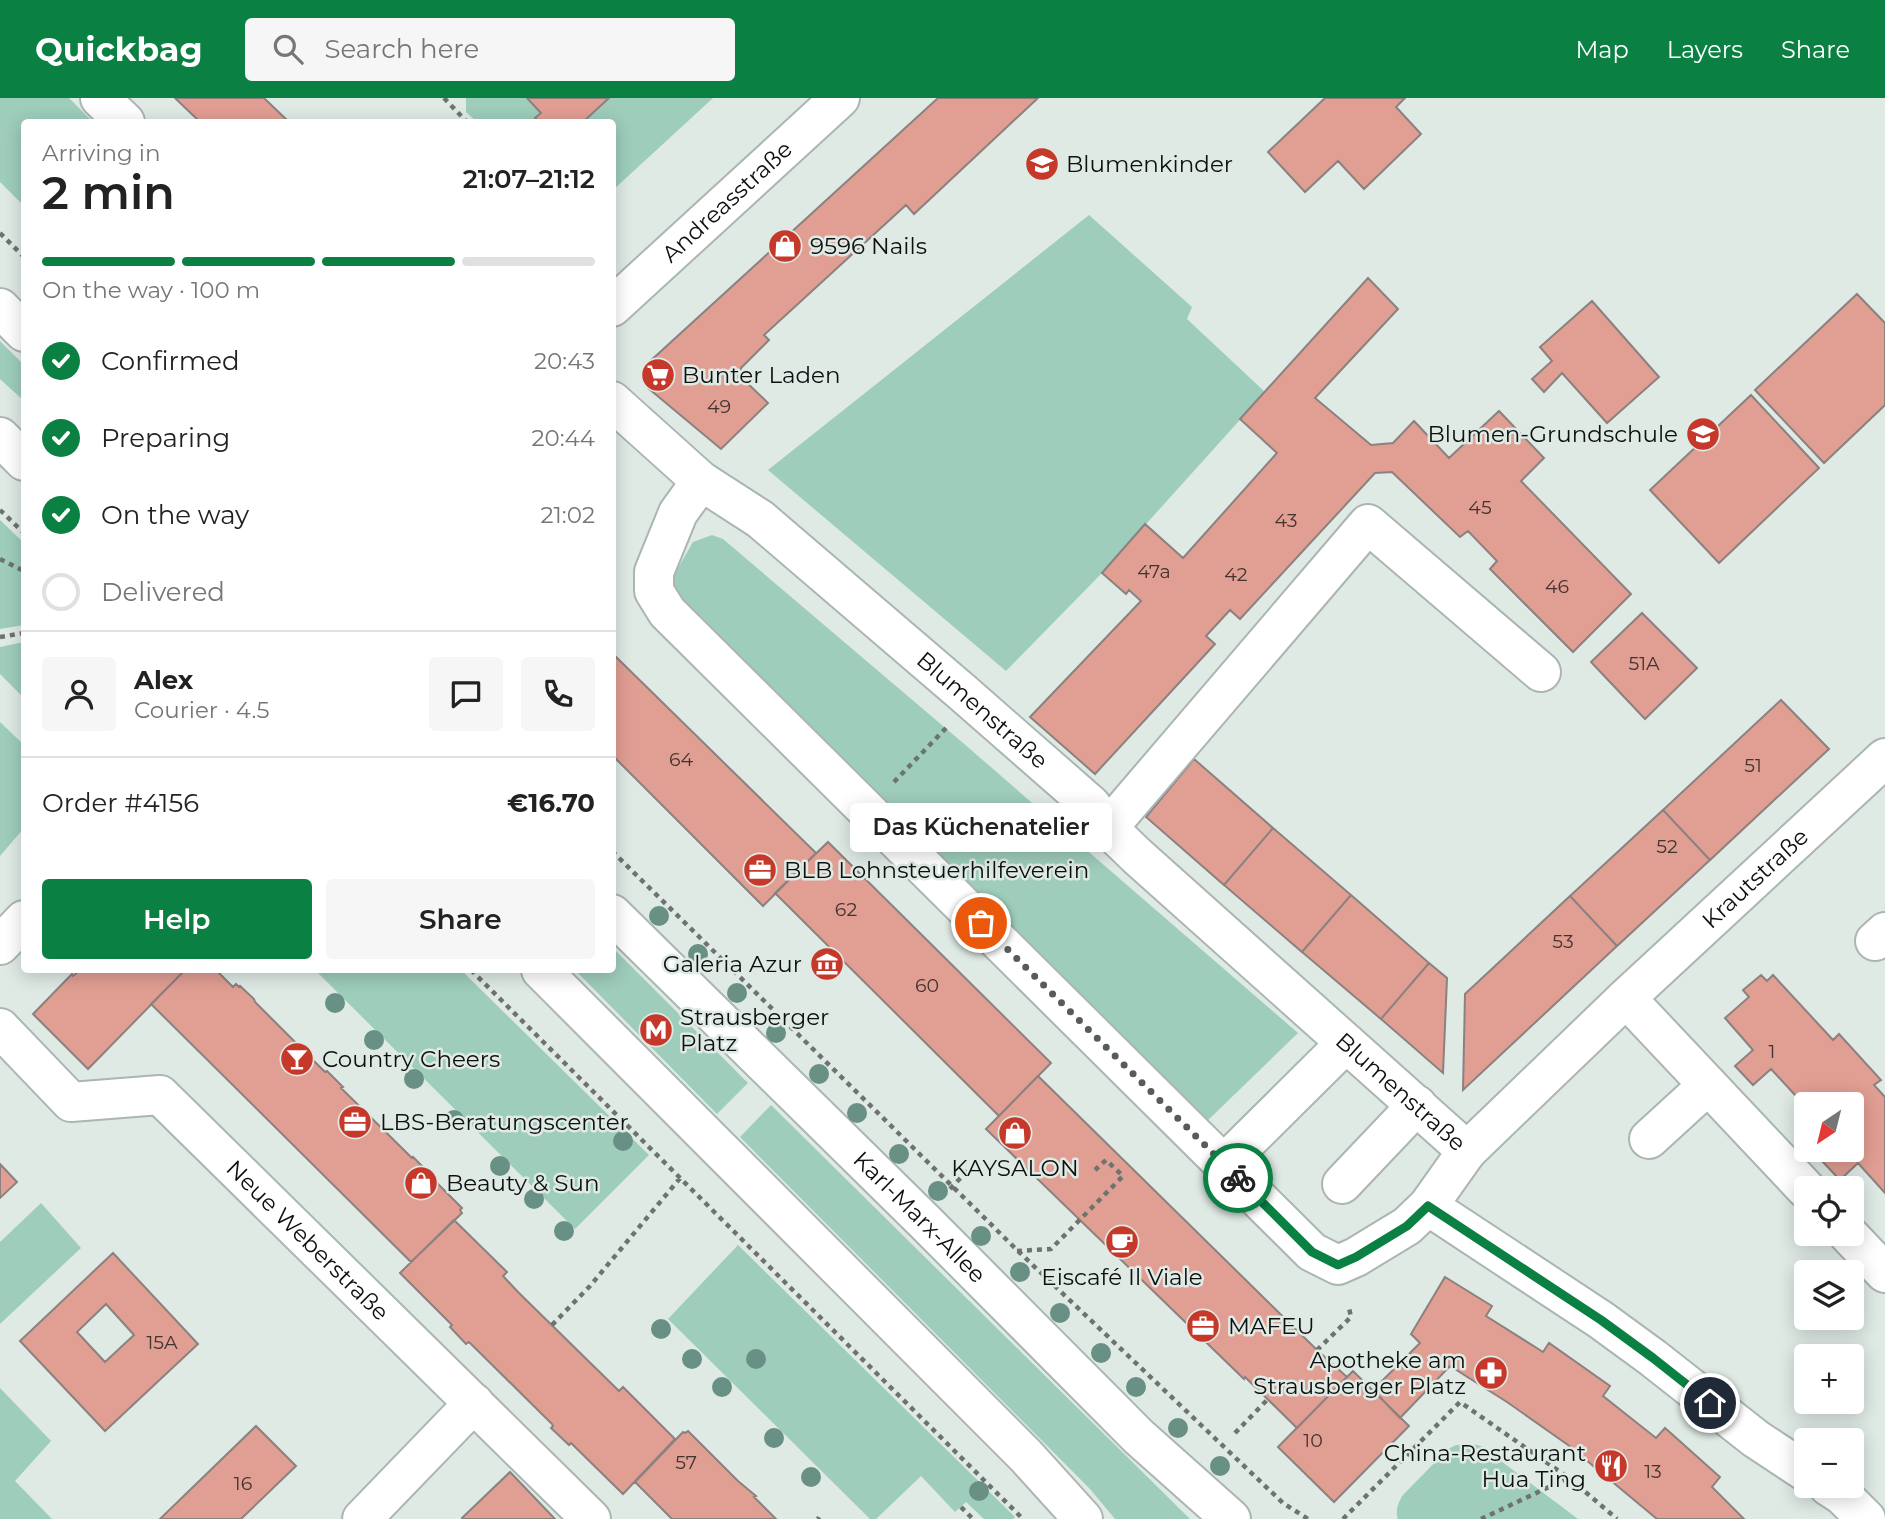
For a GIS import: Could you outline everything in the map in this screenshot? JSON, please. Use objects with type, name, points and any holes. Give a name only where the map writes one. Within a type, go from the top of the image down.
[{"type":"street","points":[[100,98],[122,119]]},
{"type":"street","name":"Andreasstraße","points":[[616,303],[841,98]]},
{"type":"street","points":[[0,308],[21,329]]},
{"type":"street","name":"Blumenstraße","points":[[616,405],[701,481],[760,519],[1091,805],[1108,828],[1137,856],[1467,1151],[1428,1206],[1407,1226],[1338,1265],[1312,1252],[667,612],[654,591],[654,572],[678,513],[701,481]]},
{"type":"street","points":[[0,437],[21,458]]},
{"type":"street","points":[[1108,828],[1368,524],[1541,672]]},
{"type":"street","name":"Krautstraße","points":[[1467,1151],[1626,998],[1885,758]]},
{"type":"street","name":"Karl-Marx-Allee","points":[[616,918],[1139,1437],[1231,1519]]},
{"type":"street","points":[[0,945],[21,922]]},
{"type":"street","points":[[544,973],[1016,1446],[1083,1519]]},
{"type":"street","points":[[1626,998],[1794,1176]]},
{"type":"street","name":"Neue Weberstraße","points":[[0,1028],[71,1102],[160,1096],[591,1519]]},
{"type":"street","points":[[1224,1164],[1346,1043]]},
{"type":"street","points":[[1649,1139],[1708,1085]]},
{"type":"street","points":[[1342,1184],[1417,1105]]},
{"type":"street","points":[[1428,1206],[1601,1320],[1756,1439],[1794,1464]]},
{"type":"street","points":[[1859,1246],[1885,1273]]},
{"type":"street","points":[[362,1519],[474,1403]]},
{"type":"street","points":[[1845,1498],[1866,1519]]},
{"type":"path","points":[[446,99],[464,119]]},
{"type":"path","points":[[0,233],[21,254]]},
{"type":"path","points":[[0,510],[21,530]]},
{"type":"path","points":[[0,559],[21,570]]},
{"type":"path","points":[[0,637],[21,634]]},
{"type":"path","points":[[616,855],[951,1188],[1283,1503],[1308,1519]]},
{"type":"path","points":[[474,973],[1023,1519]]},
{"type":"path","points":[[983,1225],[1006,1247],[1018,1251],[1051,1248],[1123,1176],[1106,1160],[1095,1170]]},
{"type":"path","points":[[951,1188],[971,1167]]},
{"type":"path","points":[[552,1325],[590,1286],[681,1177]]},
{"type":"path","points":[[1317,1350],[1351,1317],[1349,1308]]},
{"type":"path","points":[[1235,1433],[1268,1399]]},
{"type":"path","points":[[1343,1519],[1460,1402],[1569,1478],[1617,1519]]},
{"type":"path","points":[[1481,1519],[1569,1478]]},
{"type":"path","points":[[961,1507],[973,1519]]},
{"type":"green space","points":[[0,98],[69,98],[90,119],[21,119],[21,203],[0,182]]},
{"type":"green space","points":[[466,98],[527,98],[548,119],[474,119],[466,112]]},
{"type":"green space","points":[[609,98],[713,98],[616,187],[616,119],[586,119]]},
{"type":"green space","points":[[1089,215],[1192,307],[1187,319],[1265,392],[1102,573],[1006,671],[768,470]]},
{"type":"green space","points":[[0,341],[21,362],[21,398],[0,379]]},
{"type":"green space","points":[[0,520],[21,540],[21,626],[0,629]]},
{"type":"green space","points":[[712,535],[723,539],[1298,1033],[1204,1124],[678,604],[671,580],[693,542]]},
{"type":"green space","points":[[21,643],[21,695],[0,674],[0,647]]},
{"type":"green space","points":[[0,722],[21,742],[21,832],[0,856]]},
{"type":"green space","points":[[616,951],[748,1083],[717,1114],[578,973],[616,973]]},
{"type":"green space","points":[[318,973],[464,973],[649,1155],[575,1229]]},
{"type":"green space","points":[[771,1105],[1190,1519],[1115,1519],[1090,1489],[740,1137]]},
{"type":"green space","points":[[41,1203],[81,1248],[0,1324],[0,1242]]},
{"type":"green space","points":[[738,1245],[1015,1517],[984,1519],[966,1502],[955,1512],[921,1476],[876,1519],[870,1519],[668,1319]]},
{"type":"green space","points":[[0,1388],[51,1441],[15,1481],[52,1519],[0,1519]]},
{"type":"green space","points":[[1456,1445],[1481,1446],[1578,1519],[1398,1519],[1398,1504],[1402,1496],[1448,1449]]},
{"type":"building","points":[[175,98],[264,98],[286,119],[197,119]]},
{"type":"building","points":[[527,98],[609,98],[586,119],[535,118],[541,113]]},
{"type":"building","points":[[938,98],[1038,98],[914,214],[906,205],[764,335],[769,340],[741,368],[741,377],[768,403],[721,449],[648,388],[647,364]]},
{"type":"building","points":[[1325,98],[1405,98],[1396,107],[1421,134],[1364,189],[1338,161],[1305,192],[1268,152]]},
{"type":"building","points":[[1368,278],[1398,309],[1315,398],[1371,445],[1393,443],[1414,421],[1449,458],[1499,411],[1544,458],[1521,481],[1631,594],[1573,652],[1490,569],[1497,561],[1468,531],[1460,537],[1392,472],[1375,473],[1240,619],[1230,610],[1206,636],[1215,644],[1095,774],[1030,717],[1141,601],[1129,590],[1126,594],[1102,573],[1145,524],[1183,558],[1277,453],[1240,419]]},
{"type":"building","points":[[1857,294],[1885,323],[1885,405],[1824,463],[1755,390]]},
{"type":"building","points":[[1592,301],[1659,377],[1607,423],[1562,373],[1544,392],[1532,379],[1552,361],[1540,347]]},
{"type":"building","points":[[1751,395],[1819,468],[1719,563],[1650,490]]},
{"type":"building","points":[[1642,613],[1697,668],[1645,719],[1591,662]]},
{"type":"building","points":[[616,657],[816,853],[763,906],[616,759]]},
{"type":"building","points":[[1781,700],[1829,749],[1710,860],[1663,810]]},
{"type":"building","points":[[1194,759],[1273,828],[1224,885],[1146,817]]},
{"type":"building","points":[[1663,810],[1710,860],[1617,946],[1570,896]]},
{"type":"building","points":[[1273,828],[1351,895],[1302,952],[1224,885]]},
{"type":"building","points":[[828,842],[1051,1063],[999,1116],[775,893]]},
{"type":"building","points":[[1351,895],[1429,963],[1381,1019],[1302,952]]},
{"type":"building","points":[[1570,896],[1617,946],[1463,1090],[1465,994]]},
{"type":"building","points":[[1429,963],[1447,978],[1443,1073],[1381,1019]]},
{"type":"building","points":[[76,973],[182,973],[88,1069],[33,1014],[72,974],[73,976]]},
{"type":"building","points":[[182,973],[219,973],[233,987],[236,984],[240,986],[429,1173],[462,1208],[462,1213],[411,1262],[151,1004]]},
{"type":"building","points":[[1761,975],[1767,981],[1773,975],[1833,1040],[1839,1034],[1881,1080],[1874,1085],[1885,1097],[1885,1193],[1858,1163],[1844,1176],[1836,1176],[1823,1162],[1864,1162],[1864,1092],[1794,1094],[1771,1069],[1753,1085],[1735,1066],[1753,1050],[1725,1018],[1749,997],[1743,990]]},
{"type":"building","points":[[1038,1076],[1347,1377],[1297,1428],[986,1129]]},
{"type":"building","points":[[0,1164],[17,1182],[0,1198]]},
{"type":"building","points":[[454,1220],[507,1272],[503,1276],[519,1293],[619,1391],[623,1387],[675,1439],[623,1494],[571,1443],[569,1445],[551,1428],[552,1424],[469,1342],[466,1344],[450,1327],[452,1325],[400,1273]]},
{"type":"building","points":[[113,1253],[198,1344],[105,1431],[20,1341]],"holes":[[[106,1304],[134,1335],[105,1362],[77,1332]]]},
{"type":"building","points":[[1445,1277],[1492,1306],[1486,1316],[1543,1352],[1549,1343],[1610,1386],[1603,1396],[1656,1438],[1665,1428],[1720,1477],[1712,1487],[1744,1519],[1657,1519],[1568,1445],[1450,1366],[1400,1418],[1373,1390],[1420,1343],[1411,1334]]},
{"type":"building","points":[[1353,1371],[1409,1426],[1334,1502],[1278,1447]]},
{"type":"building","points":[[256,1426],[296,1466],[241,1519],[160,1519]]},
{"type":"building","points":[[688,1431],[756,1496],[754,1497],[776,1519],[672,1519],[635,1482],[683,1432]]},
{"type":"building","points":[[510,1472],[555,1519],[462,1518]]},
{"type":"way so far","points":[[981,923],[1238,1178]]},
{"type":"place","name":"Blumenkinder","points":[[1042,164]]},
{"type":"place","name":"9596 Nails","points":[[785,246]]},
{"type":"place","name":"Bunter Laden","points":[[658,375]]},
{"type":"place","name":"Blumen-Grundschule","points":[[1703,434]]},
{"type":"place","name":"BLB Lohnsteuerhilfeverein","points":[[760,870]]},
{"type":"place","name":"Das Küchenatelier","points":[[981,923]]},
{"type":"place","name":"Galeria Azur","points":[[827,964]]},
{"type":"place","name":"Strausberger Platz","points":[[656,1030]]},
{"type":"place","name":"Country Cheers","points":[[297,1059]]},
{"type":"place","name":"LBS-Beratungscenter","points":[[355,1122]]},
{"type":"place","name":"KAYSALON","points":[[1015,1133]]},
{"type":"place","name":"Beauty & Sun","points":[[421,1183]]},
{"type":"place","name":"Eiscafé Il Viale","points":[[1122,1242]]},
{"type":"place","name":"MAFEU","points":[[1203,1326]]},
{"type":"place","name":"Apotheke am Strausberger Platz","points":[[1491,1373]]},
{"type":"place","name":"China-Restaurant Hua Ting","points":[[1611,1466]]},
{"type":"route","points":[[1238,1178],[1312,1252],[1338,1265],[1407,1226],[1428,1206],[1601,1320],[1710,1403]]}]
